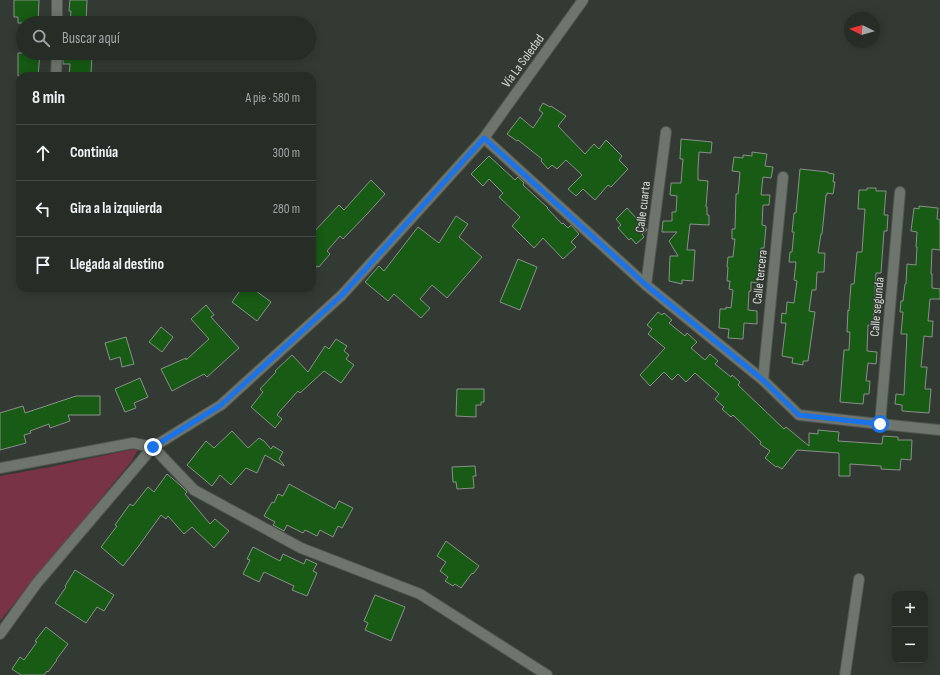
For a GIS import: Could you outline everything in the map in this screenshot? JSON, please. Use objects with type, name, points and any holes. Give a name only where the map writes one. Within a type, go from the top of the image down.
[{"type":"street","points":[[57,0],[57,16]]},
{"type":"street","name":"Vía La Soledad","points":[[0,634],[37,583],[153,447],[221,405],[342,295],[484,138],[583,0]]},
{"type":"street","points":[[56,72],[57,60]]},
{"type":"street","name":"Calle cuarta","points":[[646,285],[666,132]]},
{"type":"street","points":[[484,138],[646,285],[763,380],[799,415],[940,430]]},
{"type":"street","name":"Calle tercera","points":[[763,380],[783,177]]},
{"type":"street","name":"Calle segunda","points":[[880,424],[900,192]]},
{"type":"street","points":[[0,468],[132,443],[153,447],[194,490],[301,548],[420,594],[547,675]]},
{"type":"street","points":[[845,675],[859,579]]},
{"type":"shaded area","points":[[139,448],[131,462],[0,621],[0,476]]},
{"type":"building","points":[[14,0],[39,0],[38,16],[14,17]]},
{"type":"building","points":[[70,0],[87,0],[86,16],[71,16],[71,11],[69,11]]},
{"type":"building","points":[[18,60],[39,60],[38,72],[18,72]]},
{"type":"building","points":[[63,60],[92,60],[91,72],[69,72],[70,64],[63,64]]},
{"type":"building","points":[[543,103],[550,107],[551,106],[566,116],[558,126],[585,154],[594,144],[599,149],[606,140],[622,156],[619,160],[628,169],[611,187],[608,185],[595,200],[583,189],[576,196],[568,189],[582,175],[566,160],[557,169],[552,165],[548,169],[541,161],[542,159],[518,140],[517,141],[507,134],[520,117],[533,128],[543,113],[539,110]]},
{"type":"building","points":[[681,139],[712,142],[711,153],[699,152],[698,169],[698,180],[708,181],[706,207],[707,215],[709,215],[709,225],[690,224],[687,250],[695,250],[693,281],[682,280],[682,284],[669,281],[670,256],[678,256],[669,241],[677,232],[662,232],[663,221],[672,221],[672,212],[676,212],[677,196],[670,195],[671,183],[681,183],[683,159],[680,159]]},
{"type":"building","points":[[752,152],[767,154],[765,166],[773,167],[771,178],[763,177],[761,195],[770,195],[769,205],[763,205],[762,225],[766,226],[764,248],[761,248],[757,283],[751,282],[751,291],[749,291],[748,310],[757,311],[757,324],[744,323],[743,339],[728,338],[729,329],[719,328],[720,309],[726,309],[726,307],[731,308],[733,290],[729,289],[730,281],[727,281],[727,267],[728,257],[733,257],[735,239],[732,239],[732,229],[735,229],[736,194],[738,194],[740,172],[732,171],[734,157],[743,158],[743,155],[752,156]]},
{"type":"building","points":[[489,156],[515,180],[518,177],[524,183],[523,185],[548,208],[562,224],[563,223],[568,228],[571,225],[579,234],[571,242],[576,247],[563,259],[543,238],[534,248],[512,226],[520,217],[499,197],[503,193],[489,179],[483,186],[471,174]]},
{"type":"building","points":[[800,169],[834,174],[833,182],[835,182],[833,194],[827,193],[826,195],[822,234],[818,253],[825,253],[824,272],[817,272],[816,290],[812,290],[809,311],[815,312],[808,361],[803,361],[803,365],[792,363],[793,358],[782,356],[786,323],[781,323],[782,313],[786,314],[787,302],[794,303],[797,281],[794,280],[796,262],[789,262],[790,252],[792,252],[794,232],[792,232],[794,213],[796,213]]},
{"type":"building","points":[[371,180],[385,194],[343,239],[340,236],[327,251],[330,254],[319,267],[316,267],[316,230],[339,205],[344,210]]},
{"type":"building","points":[[867,188],[876,188],[876,191],[886,191],[884,215],[888,215],[887,231],[884,231],[881,273],[876,273],[873,326],[868,325],[867,351],[877,352],[876,364],[868,363],[866,381],[870,381],[869,394],[864,394],[863,404],[840,402],[844,350],[849,350],[850,332],[847,332],[851,284],[854,284],[857,252],[862,252],[865,209],[858,209],[859,190],[867,190]]},
{"type":"building","points":[[919,206],[938,208],[937,219],[940,220],[940,250],[932,249],[931,274],[932,288],[940,289],[940,299],[930,299],[928,321],[933,321],[932,337],[924,336],[921,367],[927,367],[925,389],[931,389],[929,413],[902,411],[902,405],[895,404],[896,394],[904,395],[907,334],[901,334],[903,312],[900,312],[901,301],[903,301],[906,284],[907,264],[916,265],[917,232],[911,231],[914,208],[919,209]]},
{"type":"building","points":[[627,208],[647,230],[642,234],[644,237],[636,244],[631,238],[629,240],[618,228],[621,225],[616,219]]},
{"type":"building","points":[[456,216],[468,224],[459,237],[482,257],[447,298],[432,285],[420,299],[430,308],[421,318],[394,294],[388,301],[365,282],[379,266],[384,271],[418,227],[439,243]]},
{"type":"building","points":[[518,259],[537,267],[520,310],[500,302]]},
{"type":"building","points":[[239,292],[257,292],[271,302],[257,321],[232,302]]},
{"type":"building","points":[[206,305],[214,315],[211,317],[239,348],[207,377],[204,374],[172,391],[161,369],[186,358],[186,360],[209,339],[191,319]]},
{"type":"building","points":[[658,312],[662,315],[664,313],[672,320],[669,323],[685,336],[687,333],[697,342],[691,348],[705,360],[710,354],[718,361],[715,364],[731,377],[732,375],[740,382],[738,385],[784,429],[786,427],[809,446],[809,433],[818,434],[818,430],[839,432],[838,441],[882,444],[883,436],[898,437],[898,440],[912,440],[911,460],[901,459],[900,470],[881,469],[881,466],[850,464],[850,476],[839,476],[839,453],[797,450],[782,469],[777,466],[776,467],[765,458],[770,451],[760,444],[761,442],[733,415],[731,417],[722,409],[724,407],[715,399],[719,394],[695,373],[686,382],[678,374],[672,380],[664,372],[650,386],[640,375],[665,348],[648,334],[652,329],[647,325]]},
{"type":"building","points":[[161,327],[173,337],[162,352],[149,342]]},
{"type":"building","points":[[126,337],[134,364],[122,367],[120,357],[110,360],[105,343]]},
{"type":"building","points":[[336,339],[347,346],[344,351],[349,355],[346,359],[354,365],[341,383],[324,371],[300,393],[298,391],[280,411],[277,415],[282,419],[275,428],[251,407],[263,392],[260,389],[276,372],[275,371],[292,355],[308,372],[325,346],[329,349]]},
{"type":"building","points":[[140,378],[148,397],[134,403],[136,408],[125,412],[115,389]]},
{"type":"building","points":[[457,389],[484,389],[484,402],[481,402],[481,405],[476,405],[476,417],[456,416]]},
{"type":"building","points":[[76,396],[100,396],[100,415],[68,415],[70,421],[50,428],[49,424],[30,431],[31,433],[24,435],[26,443],[0,450],[0,413],[23,406],[25,413]]},
{"type":"building","points":[[232,431],[248,448],[259,438],[271,449],[273,446],[283,452],[279,459],[284,466],[265,455],[257,473],[246,468],[231,485],[220,475],[212,486],[187,465],[206,441],[214,448]]},
{"type":"building","points":[[475,466],[476,476],[473,476],[474,488],[457,489],[456,482],[453,482],[452,467]]},
{"type":"building","points":[[167,474],[187,492],[185,494],[210,524],[215,519],[229,531],[214,548],[192,527],[184,534],[168,516],[166,519],[161,515],[123,566],[101,547],[117,526],[115,525],[130,504],[133,506],[148,487],[154,492]]},
{"type":"building","points":[[289,484],[335,509],[339,501],[353,508],[342,528],[338,526],[333,537],[320,530],[317,536],[305,530],[303,533],[287,525],[284,531],[273,525],[275,522],[264,516],[272,502],[274,503],[278,494],[283,496]]},
{"type":"building","points":[[446,541],[479,566],[461,588],[455,584],[453,586],[445,581],[448,577],[440,571],[446,562],[437,556]]},
{"type":"building","points":[[253,547],[280,561],[283,554],[304,564],[306,559],[317,564],[313,571],[317,573],[307,596],[292,590],[294,586],[264,572],[259,582],[243,574],[250,560],[247,559]]},
{"type":"building","points":[[75,570],[114,595],[104,611],[97,607],[86,623],[55,603]]},
{"type":"building","points":[[375,595],[405,607],[391,641],[365,630],[368,623],[364,621]]},
{"type":"building","points":[[46,627],[68,644],[48,672],[47,671],[44,675],[21,675],[12,669],[20,657],[24,660],[37,642],[35,641]]},
{"type":"route","points":[[153,447],[221,405],[342,295],[484,138],[646,285],[763,380],[799,415],[880,424]]}]
